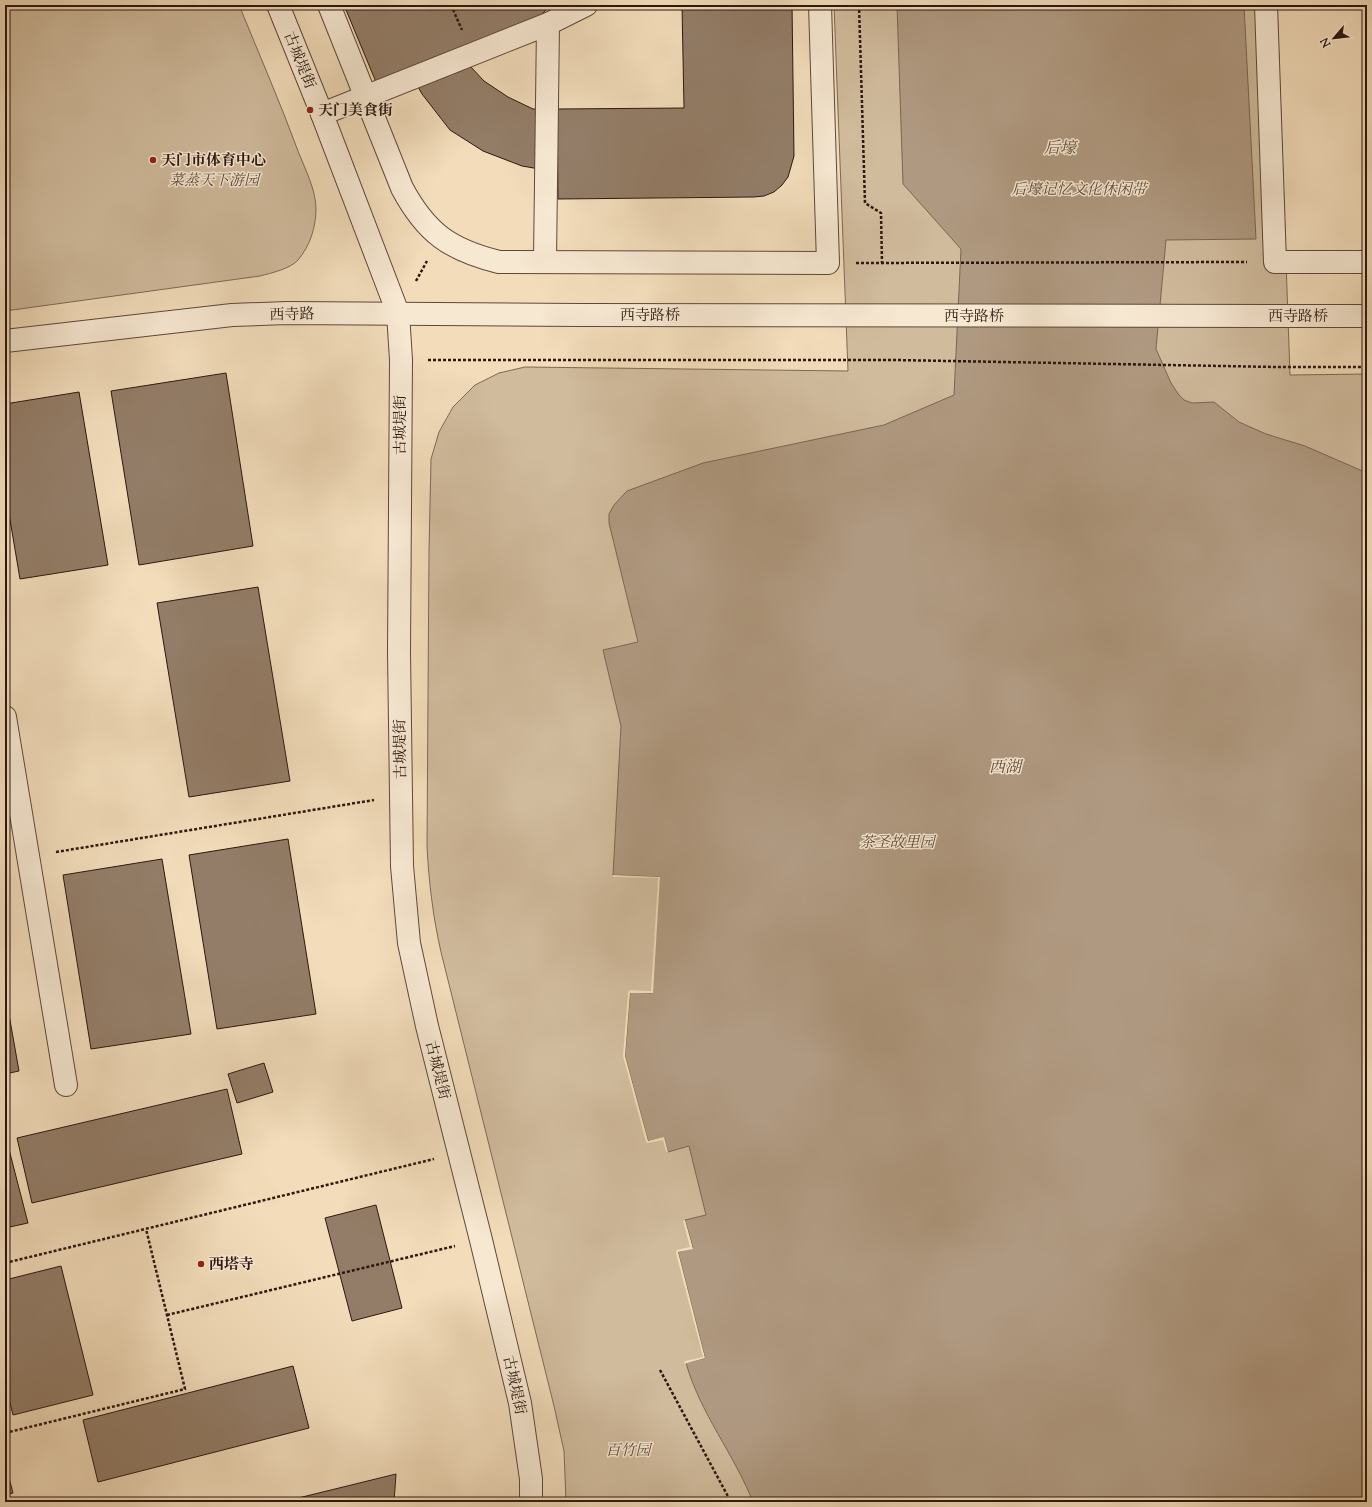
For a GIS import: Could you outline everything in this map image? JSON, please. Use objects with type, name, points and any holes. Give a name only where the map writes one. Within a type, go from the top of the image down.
[{"type":"street","name":"古城堤街","points":[[278,5],[322,114],[398,313],[401,360],[399,644],[400,795],[402,866],[409,943],[427,1026],[520,1403],[531,1479],[531,1502]]},
{"type":"street","points":[[329,5],[405,194],[411,205],[424,222],[440,237],[457,248],[476,256],[499,262],[828,263],[820,5]]},
{"type":"street","points":[[322,114],[548,24],[586,5]]},
{"type":"street","points":[[1266,5],[1275,262],[1367,262]]},
{"type":"street","points":[[546,261],[548,24]]},
{"type":"street","name":"西寺路","points":[[5,342],[232,315],[287,313],[398,313],[581,315]]},
{"type":"street","name":"西寺路桥","points":[[581,315],[1367,316]]},
{"type":"street","points":[[5,717],[66,1084]]},
{"type":"path","points":[[859,5],[866,203],[881,213],[882,263]]},
{"type":"path","points":[[398,313],[440,237]]},
{"type":"path","points":[[828,263],[1275,262]]},
{"type":"path","points":[[401,360],[950,361],[1367,367]]},
{"type":"path","points":[[28,857],[400,795]]},
{"type":"path","points":[[5,1263],[459,1153]]},
{"type":"path","points":[[5,1433],[185,1389],[146,1229]]},
{"type":"path","points":[[167,1315],[481,1240]]},
{"type":"path","points":[[660,1370],[732,1502]]},
{"type":"green space","name":"天门市体育中心","points":[[5,5],[239,5],[310,180],[316,202],[315,223],[306,249],[298,260],[290,266],[260,276],[5,311]]},
{"type":"green space","name":"西湖","points":[[834,5],[1277,5],[1290,375],[1367,374],[1367,1502],[566,1502],[564,1451],[554,1406],[441,952],[432,900],[427,847],[431,459],[439,432],[453,407],[475,385],[499,373],[525,367],[848,371]]},
{"type":"water","name":"西湖","points":[[897,5],[1244,5],[1256,239],[1166,240],[1156,349],[1171,383],[1184,400],[1192,403],[1214,402],[1239,422],[1266,434],[1305,446],[1367,473],[1367,1502],[753,1502],[745,1484],[708,1416],[692,1381],[686,1363],[705,1358],[678,1252],[693,1248],[685,1220],[706,1215],[689,1146],[668,1152],[664,1138],[648,1141],[625,1056],[630,992],[652,993],[659,877],[613,875],[621,726],[603,650],[638,642],[609,523],[609,514],[614,505],[627,491],[703,463],[884,425],[954,395],[961,249],[903,184]]},
{"type":"pier","points":[[613,875],[660,877],[653,993],[630,993],[625,1056],[648,1141],[664,1137],[668,1152],[666,1152],[663,1140],[648,1143],[646,1142],[623,1056],[628,992],[630,990],[651,991],[658,878],[613,877]]},
{"type":"pier","points":[[685,1220],[693,1249],[678,1252],[705,1358],[684,1364],[685,1361],[703,1357],[676,1253],[677,1250],[690,1247],[683,1221]]},
{"type":"building","points":[[344,5],[551,5],[540,16],[376,82]]},
{"type":"building","points":[[682,5],[792,5],[794,156],[788,177],[774,192],[764,196],[754,197],[558,199],[557,109],[684,108]]},
{"type":"building","points":[[469,65],[484,81],[508,97],[533,109],[557,109],[557,172],[522,166],[483,151],[450,130],[422,94],[408,69]]},
{"type":"building","points":[[226,373],[253,546],[139,565],[111,391]]},
{"type":"building","points":[[79,392],[108,565],[20,579],[5,490],[5,404]]},
{"type":"building","points":[[258,587],[290,781],[189,797],[157,603]]},
{"type":"building","points":[[288,839],[316,1014],[217,1029],[189,855]]},
{"type":"building","points":[[162,859],[191,1034],[91,1049],[63,875]]},
{"type":"building","points":[[5,992],[19,1071],[5,1074]]},
{"type":"building","points":[[264,1063],[273,1092],[237,1103],[228,1074]]},
{"type":"building","points":[[227,1089],[242,1154],[32,1203],[17,1138]]},
{"type":"building","points":[[5,1134],[28,1223],[5,1228]]},
{"type":"building","points":[[376,1205],[402,1308],[352,1321],[325,1218]]},
{"type":"building","points":[[61,1266],[93,1395],[13,1415],[5,1383],[5,1280]]},
{"type":"building","points":[[293,1366],[309,1428],[98,1482],[83,1420]]},
{"type":"building","points":[[5,1463],[13,1493],[5,1495]]},
{"type":"building","points":[[396,1474],[394,1502],[282,1502]]},
{"type":"place","name":"天门美食街","points":[[310,110]]},
{"type":"place","name":"天门市体育中心","points":[[153,160]]},
{"type":"place","name":"西塔寺","points":[[201,1264]]},
{"type":"water label","name":"后壕","points":[[1060,147]]},
{"type":"park label","name":"菜蒸天下游园","points":[[214,180]]},
{"type":"park label","name":"后壕记忆文化休闲带","points":[[1079,189]]},
{"type":"park label","name":"茶圣故里园","points":[[897,842]]},
{"type":"park label","name":"百竹园","points":[[628,1450]]}]
